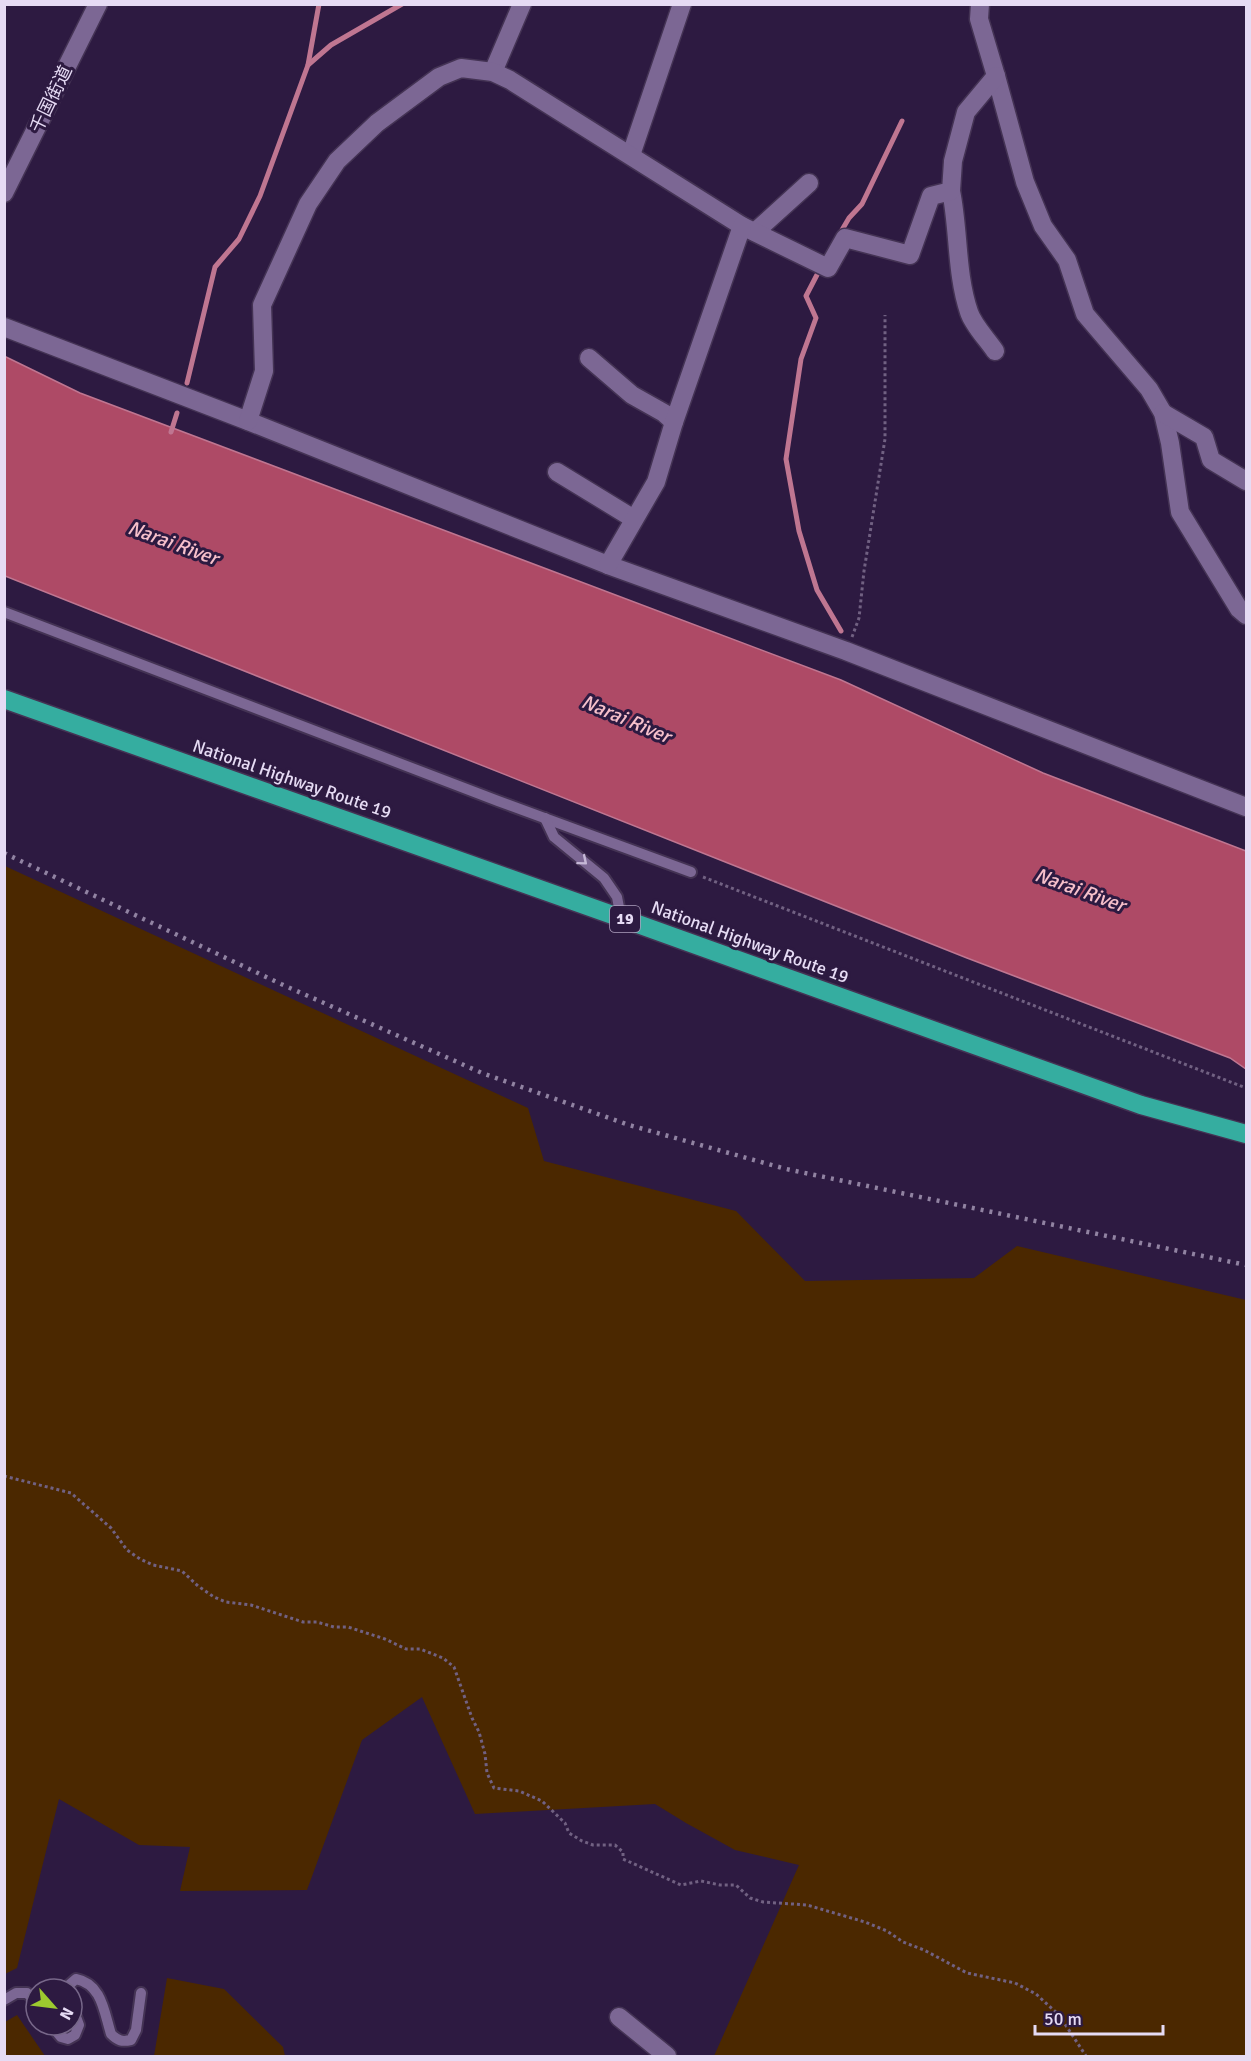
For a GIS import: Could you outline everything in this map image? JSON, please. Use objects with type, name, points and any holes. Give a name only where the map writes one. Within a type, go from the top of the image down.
[{"type":"highway","name":"National Highway Route 19","points":[[4,699],[1141,1105],[1246,1134]]},
{"type":"street","name":"千国街道","points":[[4,193],[98,4]]},
{"type":"street","points":[[493,72],[522,4]]},
{"type":"street","points":[[631,155],[682,4]]},
{"type":"street","points":[[980,4],[979,19],[1025,183],[1043,226],[1067,260],[1085,314],[1149,389],[1163,413],[1170,442],[1180,512],[1239,609],[1246,615]]},
{"type":"street","points":[[248,421],[264,371],[262,305],[308,204],[337,161],[377,123],[439,77],[461,68],[493,72],[510,80],[748,229],[828,268],[845,238],[910,255],[931,196],[951,191]]},
{"type":"street","points":[[995,351],[969,314],[951,191],[953,161],[966,112],[996,76]]},
{"type":"street","points":[[608,565],[656,482],[674,423],[748,229],[809,183]]},
{"type":"street","points":[[4,327],[248,421],[608,565],[846,651],[1246,807]]},
{"type":"street","points":[[590,358],[632,396],[664,413],[674,423]]},
{"type":"street","points":[[1163,413],[1204,437],[1211,460],[1246,482]]},
{"type":"street","points":[[557,472],[634,519]]},
{"type":"street","points":[[1226,798],[1246,798]]},
{"type":"street","points":[[619,2017],[667,2056]]},
{"type":"lane","points":[[4,612],[691,872]]},
{"type":"lane","points":[[545,818],[554,837],[603,878],[617,897],[621,918]]},
{"type":"lane","points":[[84,1981],[96,1990],[111,2034],[123,2042],[131,2040],[136,2030],[141,1993]]},
{"type":"lane","points":[[4,2000],[16,1993],[24,1993]]},
{"type":"path","points":[[846,651],[860,618],[864,571],[885,439],[885,315]]},
{"type":"path","points":[[691,872],[1246,1089]]},
{"type":"path","points":[[4,1476],[71,1493],[111,1528],[127,1550],[153,1565],[182,1571],[198,1586],[220,1599],[251,1605],[303,1622],[318,1622],[334,1628],[348,1627],[385,1638],[406,1649],[420,1649],[443,1658],[454,1667],[479,1732],[488,1773],[494,1788],[519,1791],[542,1801],[565,1823],[569,1833],[582,1841],[593,1845],[615,1845],[623,1852],[622,1859],[681,1886],[701,1881],[720,1885],[736,1885],[750,1898],[763,1902],[807,1905],[887,1931],[903,1942],[924,1950],[967,1973],[1016,1983],[1036,1994],[1059,2015],[1086,2056]]},
{"type":"shaded area","points":[[5,866],[528,1108],[544,1161],[736,1211],[805,1281],[974,1278],[1017,1246],[1246,1300],[1246,2056],[714,2056],[799,1865],[735,1850],[655,1804],[475,1814],[422,1697],[362,1740],[307,1890],[180,1891],[190,1847],[139,1845],[59,1799],[17,1968],[5,1974]]},
{"type":"shaded area","points":[[167,1978],[224,1989],[283,2047],[285,2056],[154,2056]]},
{"type":"shaded area","points":[[17,2015],[24,2025],[24,2037],[32,2037],[45,2056],[5,2056],[5,2022]]},
{"type":"water","name":"Narai River","points":[[4,356],[80,393],[841,680],[1043,773],[1246,851],[1246,1069],[1230,1058],[967,958],[5,576]]},
{"type":"waterway","points":[[187,383],[215,267],[239,239],[260,196],[308,65],[319,4]]},
{"type":"waterway","points":[[308,65],[331,45],[402,4]]},
{"type":"waterway","points":[[839,235],[849,218],[862,204],[902,121]]},
{"type":"waterway","points":[[820,269],[806,296],[816,318],[801,359],[786,459],[799,531],[817,590],[841,631]]},
{"type":"waterway","points":[[171,432],[177,413]]},
{"type":"railway","points":[[4,853],[281,984],[482,1073],[629,1125],[786,1169],[1246,1265]]}]
